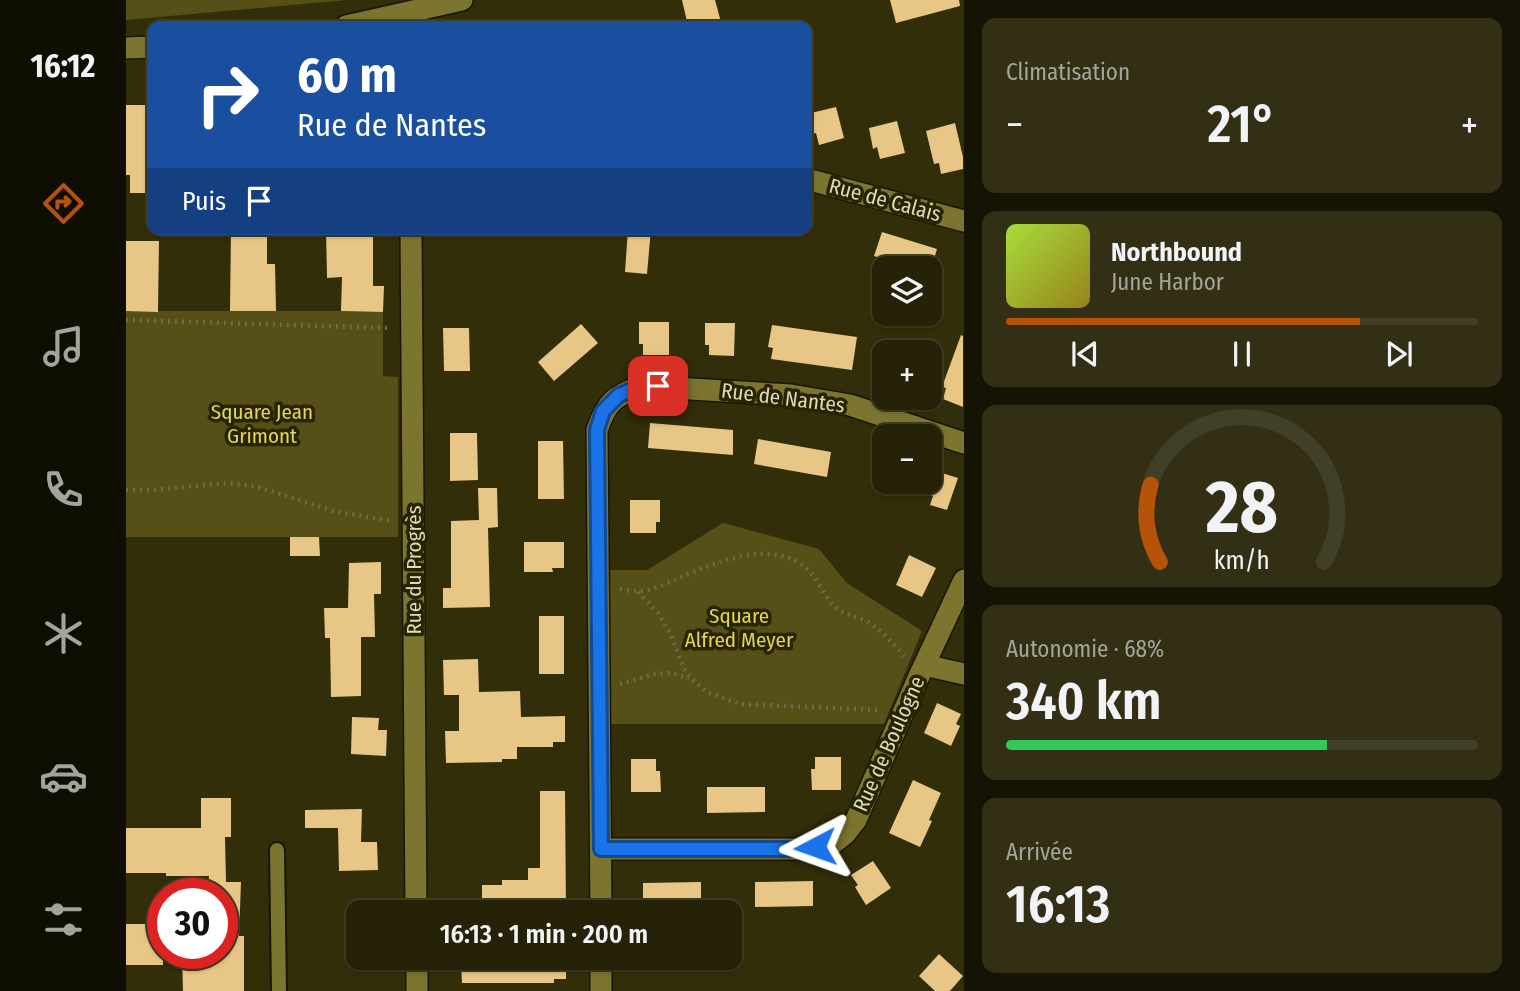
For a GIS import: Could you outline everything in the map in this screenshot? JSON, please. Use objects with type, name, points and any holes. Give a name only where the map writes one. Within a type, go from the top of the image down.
[{"type":"street","points":[[410,20],[462,0]]},
{"type":"street","points":[[126,48],[147,47]]},
{"type":"street","name":"Rue de Calais","points":[[812,181],[964,221]]},
{"type":"street","name":"Rue du Progrès","points":[[411,235],[416,900]]},
{"type":"street","name":"Rue de Nantes","points":[[601,900],[597,430],[603,411],[619,395],[641,386],[791,395],[849,405],[964,443]]},
{"type":"street","name":"Rue de Boulogne","points":[[601,849],[800,849],[831,845],[845,834],[856,820],[964,580]]},
{"type":"street","points":[[922,669],[964,674]]},
{"type":"street","points":[[417,970],[417,991]]},
{"type":"street","points":[[601,970],[601,991]]},
{"type":"lane","points":[[278,850],[279,991]]},
{"type":"path","points":[[126,320],[412,329]]},
{"type":"path","points":[[126,490],[152,491],[227,483],[255,485],[333,511],[414,524]]},
{"type":"path","points":[[598,586],[638,592],[660,586],[710,565],[741,557],[766,553],[787,558],[810,572],[832,604],[844,614],[879,629],[922,669]]},
{"type":"path","points":[[638,592],[658,613],[690,678],[706,692],[740,704],[904,711]]},
{"type":"path","points":[[599,689],[654,674],[671,673],[690,678]]},
{"type":"green space","points":[[126,0],[347,0],[126,20]]},
{"type":"green space","name":"Square Jean Grimont","points":[[126,311],[383,312],[383,376],[398,377],[398,537],[126,537]]},
{"type":"green space","name":"Square Alfred Meyer","points":[[723,523],[819,549],[847,583],[922,631],[884,724],[610,724],[608,570],[647,570]]},
{"type":"building","points":[[682,0],[715,0],[721,21],[687,21]]},
{"type":"building","points":[[890,0],[959,0],[960,6],[896,23]]},
{"type":"building","points":[[126,105],[147,105],[147,193],[130,193],[130,175],[126,175]]},
{"type":"building","points":[[836,107],[844,138],[819,145],[816,133],[812,134],[812,113]]},
{"type":"building","points":[[897,121],[905,153],[880,159],[877,147],[873,149],[869,128]]},
{"type":"building","points":[[955,123],[963,169],[941,174],[939,163],[934,164],[926,131]]},
{"type":"building","points":[[882,232],[937,249],[935,256],[874,256]]},
{"type":"building","points":[[231,235],[267,235],[267,264],[275,264],[276,311],[230,311]]},
{"type":"building","points":[[326,235],[373,235],[373,286],[384,286],[383,312],[341,311],[342,277],[327,278]]},
{"type":"building","points":[[628,235],[650,235],[647,274],[625,272]]},
{"type":"building","points":[[126,241],[159,241],[158,312],[126,311]]},
{"type":"building","points":[[639,322],[669,322],[669,355],[643,355],[643,344],[639,344]]},
{"type":"building","points":[[705,323],[735,323],[734,356],[709,355],[709,345],[705,345]]},
{"type":"building","points":[[581,324],[598,343],[554,381],[538,362]]},
{"type":"building","points":[[772,325],[857,337],[852,370],[771,359],[773,348],[768,347]]},
{"type":"building","points":[[443,328],[469,328],[470,371],[444,371]]},
{"type":"building","points":[[961,335],[963,407],[943,399],[946,388],[942,387]]},
{"type":"building","points":[[650,423],[733,430],[733,455],[648,448]]},
{"type":"building","points":[[450,433],[477,433],[478,480],[450,481]]},
{"type":"building","points":[[758,439],[831,452],[827,477],[754,464]]},
{"type":"building","points":[[538,441],[563,441],[564,499],[538,499]]},
{"type":"building","points":[[942,473],[958,478],[947,510],[930,505],[933,496],[929,495],[942,494]]},
{"type":"building","points":[[478,488],[497,488],[498,527],[488,528],[490,607],[443,608],[443,588],[451,588],[451,521],[479,520]]},
{"type":"building","points":[[630,500],[660,500],[660,522],[656,522],[656,533],[630,533]]},
{"type":"building","points":[[290,537],[319,537],[320,556],[290,556]]},
{"type":"building","points":[[524,542],[564,542],[564,568],[552,568],[553,572],[524,572]]},
{"type":"building","points":[[909,555],[936,568],[922,597],[896,585]]},
{"type":"building","points":[[381,562],[381,594],[374,594],[375,637],[361,637],[361,696],[331,697],[330,638],[325,638],[324,608],[348,608],[349,563]]},
{"type":"building","points":[[539,616],[564,616],[564,674],[539,674]]},
{"type":"building","points":[[478,659],[479,692],[520,691],[521,717],[565,716],[565,742],[553,742],[553,747],[517,747],[517,759],[502,759],[502,762],[446,763],[445,731],[459,731],[459,695],[444,695],[443,660]]},
{"type":"building","points":[[937,703],[961,714],[956,724],[960,726],[951,746],[924,733]]},
{"type":"building","points":[[352,717],[379,718],[378,730],[387,730],[386,756],[351,754]]},
{"type":"building","points":[[815,757],[841,757],[841,790],[812,790],[811,769],[815,769]]},
{"type":"building","points":[[631,759],[656,759],[656,771],[660,771],[661,792],[631,792]]},
{"type":"building","points":[[913,780],[941,793],[920,847],[889,833]]},
{"type":"building","points":[[707,787],[765,787],[765,812],[707,813]]},
{"type":"building","points":[[540,791],[565,791],[566,900],[482,900],[482,885],[502,885],[502,880],[528,880],[528,868],[540,868]]},
{"type":"building","points":[[201,798],[231,798],[231,837],[225,837],[226,878],[126,873],[126,828],[201,828]]},
{"type":"building","points":[[362,809],[361,842],[377,842],[378,870],[339,871],[338,828],[305,828],[305,810]]},
{"type":"building","points":[[873,861],[891,888],[866,905],[851,875]]},
{"type":"building","points":[[813,881],[813,906],[755,907],[755,882]]},
{"type":"building","points":[[238,882],[241,882],[239,936],[244,936],[244,991],[183,991],[182,969],[238,969]]},
{"type":"building","points":[[701,882],[701,900],[643,900],[643,883]]},
{"type":"building","points":[[126,924],[147,924],[147,965],[126,965]]},
{"type":"building","points":[[939,954],[963,976],[950,991],[935,991],[919,976]]},
{"type":"building","points":[[461,970],[566,970],[566,979],[554,979],[554,983],[462,983]]},
{"type":"route","points":[[658,386],[641,386],[619,395],[603,411],[597,430],[601,849],[815,847]]}]
